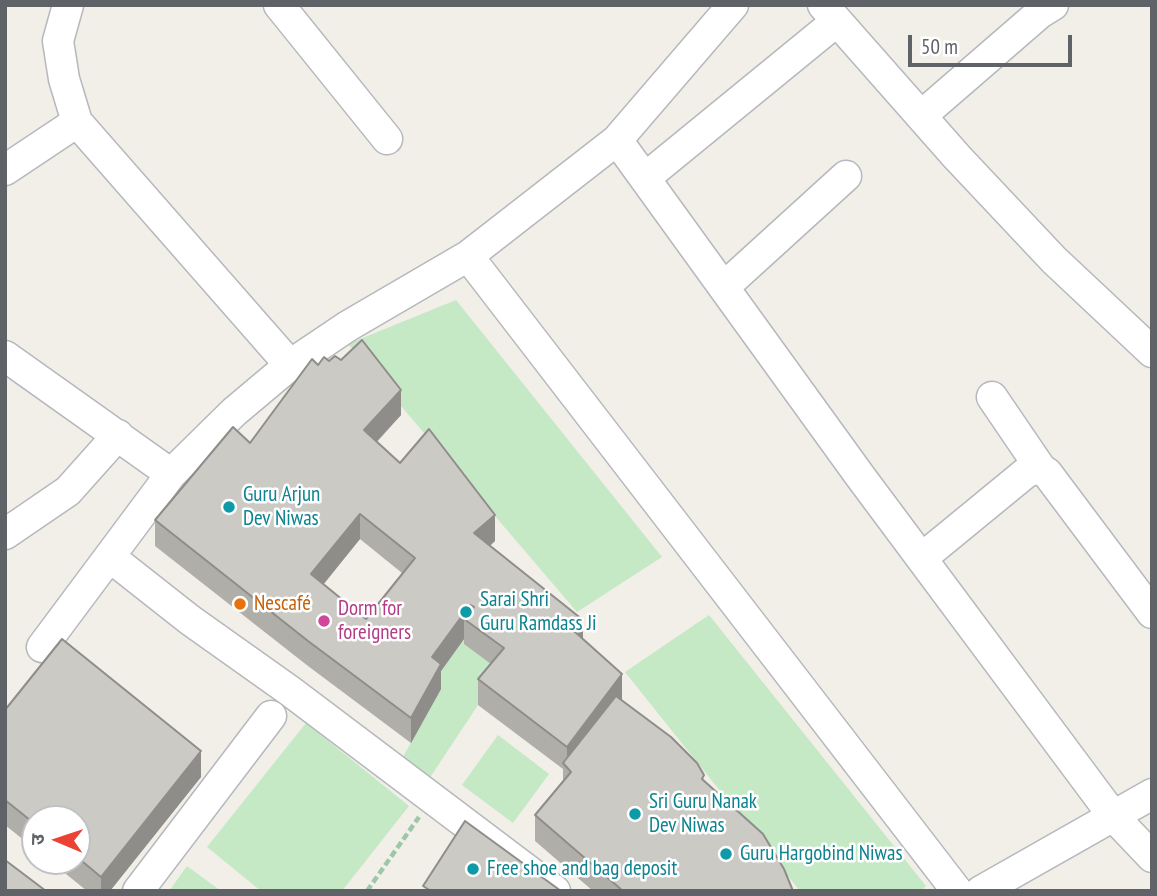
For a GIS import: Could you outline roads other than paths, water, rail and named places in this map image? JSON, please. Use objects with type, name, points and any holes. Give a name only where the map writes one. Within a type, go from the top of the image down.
[{"type":"street","points":[[68,5],[58,41],[64,79],[77,122],[290,365]]},
{"type":"street","points":[[279,5],[387,139]]},
{"type":"street","points":[[42,647],[171,474],[234,412],[290,365],[348,326],[468,256],[617,140],[733,5]]},
{"type":"street","points":[[921,116],[1040,13],[1053,5]]},
{"type":"street","points":[[645,178],[830,13],[1054,260],[1152,352]]},
{"type":"street","points":[[5,170],[77,122]]},
{"type":"street","points":[[617,140],[1114,817],[1152,857]]},
{"type":"street","points":[[724,287],[846,176]]},
{"type":"street","points":[[468,256],[957,891]]},
{"type":"street","points":[[5,356],[171,474]]},
{"type":"street","points":[[992,397],[1041,469],[1047,473],[1152,613]]},
{"type":"street","points":[[5,534],[68,491],[118,435]]},
{"type":"street","points":[[922,558],[1028,471],[1041,469]]},
{"type":"street","points":[[110,557],[190,620],[281,703],[432,798],[555,891]]},
{"type":"street","points":[[138,891],[281,703]]},
{"type":"street","points":[[981,891],[1152,794]]},
{"type":"place","name":"Guru Arjun Dev Niwas","points":[[229,507]]},
{"type":"place","name":"Nescafé","points":[[240,604]]},
{"type":"place","name":"Sarai Shri Guru Ramdass Ji","points":[[466,612]]},
{"type":"place","name":"Dorm for foreigners","points":[[324,621]]},
{"type":"place","name":"Sri Guru Nanak Dev Niwas","points":[[635,814]]},
{"type":"place","name":"Guru Hargobind Niwas","points":[[726,854]]},
{"type":"place","name":"Free shoe and bag deposit","points":[[473,869]]}]
